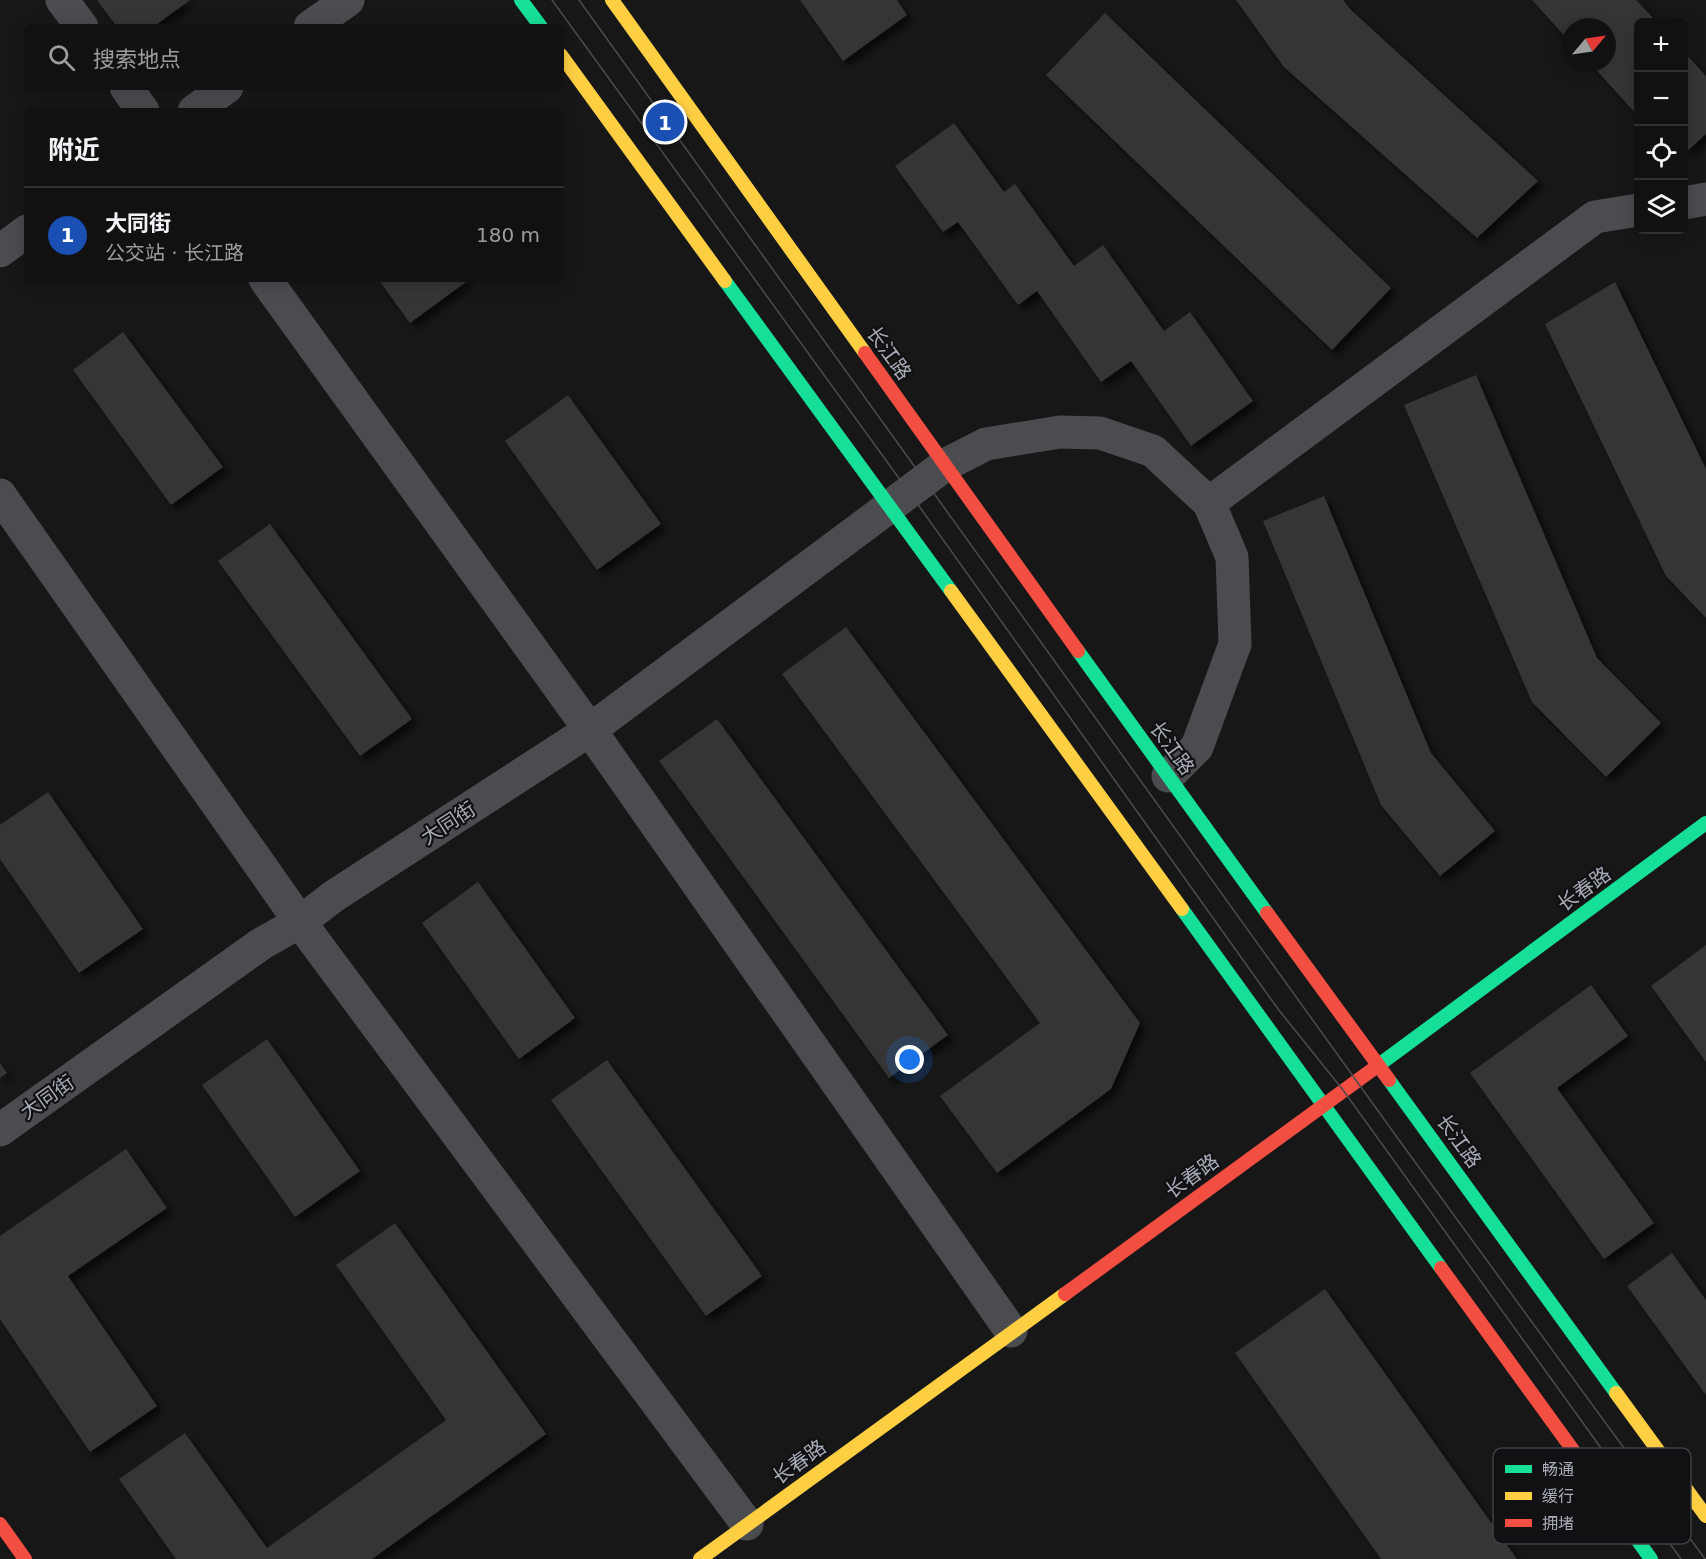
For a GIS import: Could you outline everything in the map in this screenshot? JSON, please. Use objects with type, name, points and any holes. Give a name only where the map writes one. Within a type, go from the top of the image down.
[{"type":"main road","points":[[521,0],[539,24]]},
{"type":"main road","name":"长江路","points":[[612,0],[1168,776],[1657,1448]]},
{"type":"main road","points":[[564,59],[1324,1104],[1571,1448]]},
{"type":"main road","name":"长春路","points":[[700,1559],[1706,824]]},
{"type":"main road","name":"长江路","points":[[1691,1495],[1706,1516]]},
{"type":"main road","points":[[0,1524],[25,1559]]},
{"type":"main road","points":[[1640,1544],[1651,1559]]},
{"type":"street","points":[[62,0],[80,24]]},
{"type":"street","points":[[314,24],[348,0]]},
{"type":"street","points":[[128,90],[141,108]]},
{"type":"street","points":[[198,108],[223,90]]},
{"type":"street","points":[[1688,201],[1706,199]]},
{"type":"street","points":[[1168,776],[1197,747],[1235,644],[1232,557],[1209,503],[1595,217],[1634,211]]},
{"type":"street","points":[[0,251],[24,233]]},
{"type":"street","points":[[267,282],[590,730],[1011,1331]]},
{"type":"street","name":"大同街","points":[[0,1130],[261,944],[300,922],[334,896],[590,730],[945,465],[986,444],[1020,436],[1060,432],[1100,433],[1153,451],[1209,503]]},
{"type":"street","points":[[0,495],[300,922],[747,1524]]},
{"type":"building","points":[[97,0],[190,0],[157,24],[115,24]]},
{"type":"building","points":[[800,0],[897,0],[907,15],[843,61]]},
{"type":"building","points":[[1236,0],[1343,0],[1350,9],[1538,181],[1477,238],[1284,67]]},
{"type":"building","points":[[1532,0],[1636,0],[1653,18],[1634,18],[1634,112],[1598,72],[1616,72],[1616,18],[1562,18],[1562,33]]},
{"type":"building","points":[[1105,13],[1391,288],[1332,350],[1046,75]]},
{"type":"building","points":[[1688,56],[1706,76],[1706,134],[1688,150]]},
{"type":"building","points":[[954,123],[1004,192],[1015,184],[1074,266],[1103,245],[1164,331],[1190,312],[1253,401],[1191,446],[1131,361],[1101,382],[1037,291],[1018,305],[958,222],[943,232],[895,166]]},
{"type":"building","points":[[380,282],[466,282],[410,323]]},
{"type":"building","points":[[1615,282],[1706,469],[1706,618],[1666,576],[1545,324]]},
{"type":"building","points":[[123,332],[223,467],[171,505],[73,370]]},
{"type":"building","points":[[1476,375],[1597,658],[1661,723],[1606,777],[1532,702],[1404,405]]},
{"type":"building","points":[[568,395],[661,524],[597,570],[505,441]]},
{"type":"building","points":[[1324,496],[1431,753],[1495,831],[1440,876],[1381,805],[1263,521]]},
{"type":"building","points":[[270,524],[412,719],[360,756],[218,561]]},
{"type":"building","points":[[846,627],[1140,1023],[1111,1089],[997,1173],[940,1096],[1040,1023],[782,674]]},
{"type":"building","points":[[717,719],[948,1035],[889,1078],[659,761]]},
{"type":"building","points":[[48,792],[143,929],[79,973],[0,859],[0,825]]},
{"type":"building","points":[[478,882],[575,1018],[519,1059],[422,923]]},
{"type":"building","points":[[1706,945],[1706,1062],[1651,986]]},
{"type":"building","points":[[1591,985],[1628,1036],[1557,1088],[1654,1223],[1604,1259],[1470,1073]]},
{"type":"building","points":[[267,1039],[360,1171],[295,1217],[202,1085]]},
{"type":"building","points":[[607,1060],[762,1276],[706,1316],[551,1100]]},
{"type":"building","points":[[0,1063],[7,1073],[0,1078]]},
{"type":"building","points":[[126,1149],[167,1208],[68,1276],[157,1406],[90,1452],[0,1319],[0,1236]]},
{"type":"building","points":[[395,1223],[546,1434],[372,1559],[176,1559],[119,1479],[185,1433],[267,1548],[446,1420],[336,1265]]},
{"type":"building","points":[[1672,1253],[1706,1300],[1706,1395],[1627,1286]]},
{"type":"building","points":[[1325,1289],[1493,1525],[1493,1544],[1506,1544],[1517,1559],[1381,1559],[1235,1353]]},
{"type":"tram line","points":[[552,0],[909,492],[1278,1009],[1343,1090],[1601,1448]]},
{"type":"tram line","points":[[579,0],[1399,1140],[1624,1448]]},
{"type":"tram line","points":[[1691,1540],[1705,1559]]},
{"type":"tram line","points":[[1670,1544],[1681,1559]]},
{"type":"traffic: fast","points":[[521,0],[539,24]]},
{"type":"traffic: fast","points":[[725,281],[951,591]]},
{"type":"traffic: fast","points":[[1078,651],[1267,913]]},
{"type":"traffic: fast","points":[[1376,1067],[1706,823]]},
{"type":"traffic: fast","points":[[1182,909],[1441,1268]]},
{"type":"traffic: fast","points":[[1389,1080],[1616,1393]]},
{"type":"traffic: fast","points":[[1640,1544],[1651,1559]]},
{"type":"traffic: slow","points":[[612,0],[865,353]]},
{"type":"traffic: slow","points":[[564,59],[725,281]]},
{"type":"traffic: slow","points":[[951,591],[1182,909]]},
{"type":"traffic: slow","points":[[700,1559],[1065,1294]]},
{"type":"traffic: slow","points":[[1616,1393],[1656,1448]]},
{"type":"traffic: slow","points":[[1691,1496],[1706,1516]]},
{"type":"traffic: jam","points":[[865,353],[1078,651]]},
{"type":"traffic: jam","points":[[1267,913],[1389,1080]]},
{"type":"traffic: jam","points":[[1065,1294],[1376,1067]]},
{"type":"traffic: jam","points":[[1441,1268],[1571,1448]]},
{"type":"traffic: jam","points":[[0,1524],[25,1559]]},
{"type":"place","name":"大同街","points":[[665,122]]}]
